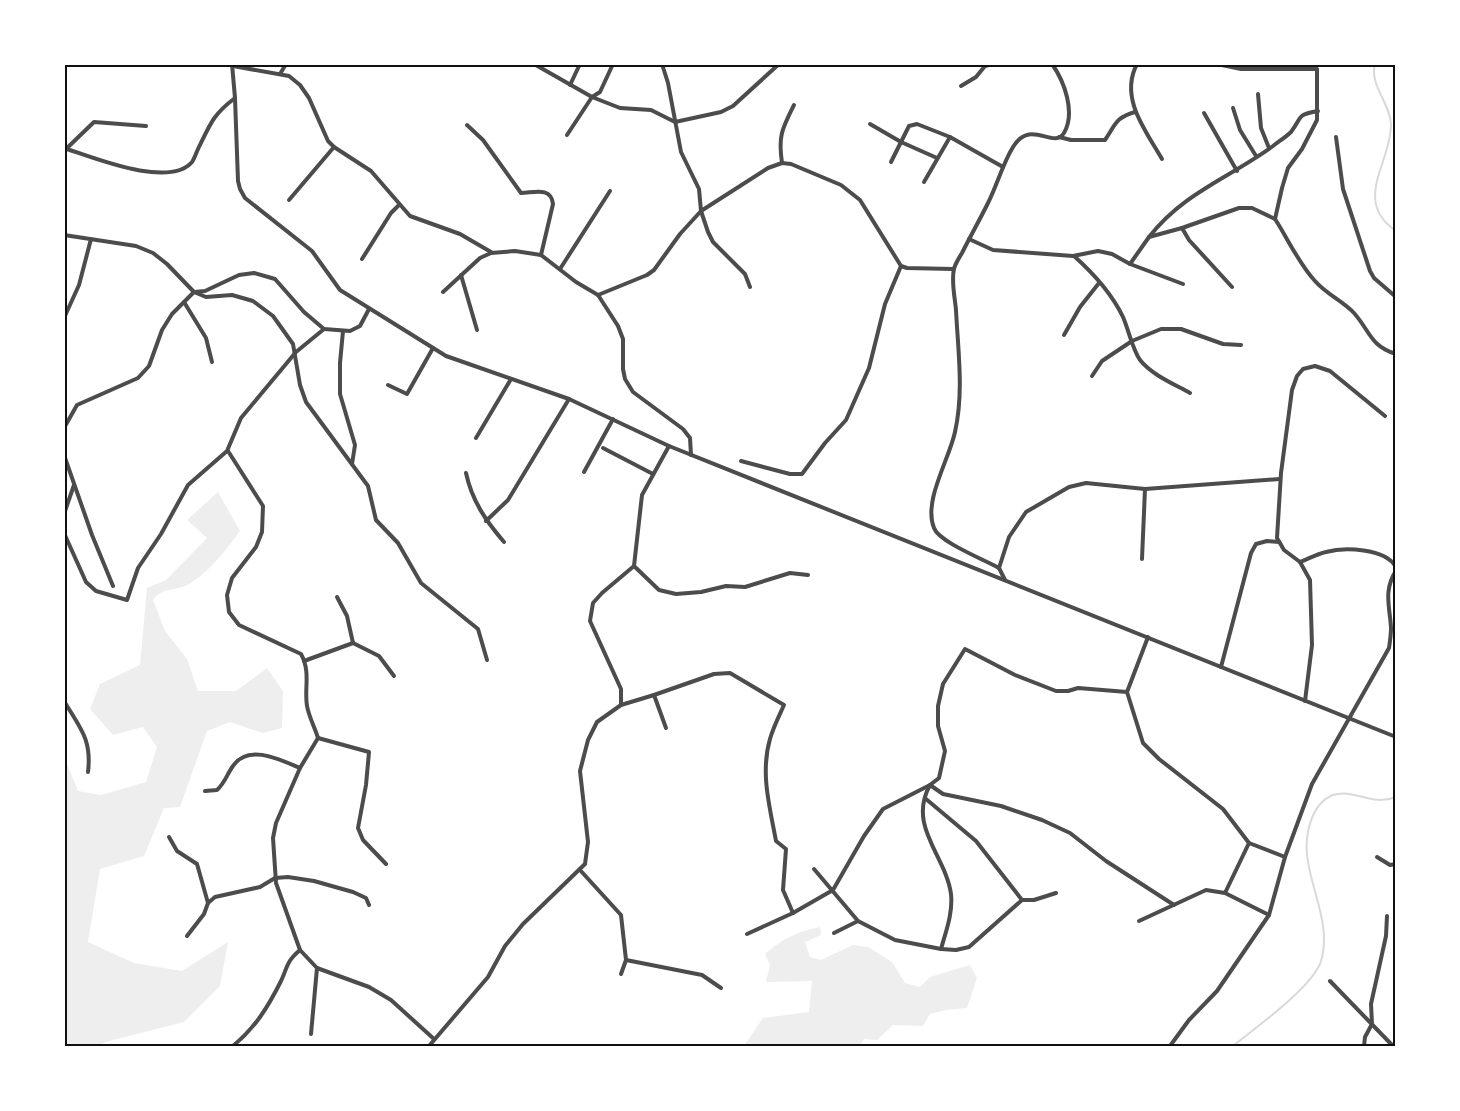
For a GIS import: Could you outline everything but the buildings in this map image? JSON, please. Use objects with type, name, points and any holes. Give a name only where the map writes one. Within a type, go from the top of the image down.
[{"type":"street","points":[[280,74],[286,64]]},
{"type":"street","points":[[534,64],[591,97],[620,108],[651,110],[675,122],[721,112],[733,106],[780,64]]},
{"type":"street","points":[[570,85],[580,64]]},
{"type":"street","points":[[567,135],[591,97],[600,92],[614,64]]},
{"type":"street","points":[[662,64],[668,83],[681,152],[699,189],[701,211],[713,242],[745,274],[750,287]]},
{"type":"street","points":[[961,86],[975,78],[985,65],[993,64]]},
{"type":"street","points":[[1052,64],[1065,85],[1068,101],[1067,123],[1064,134],[1059,137]]},
{"type":"street","points":[[1137,64],[1132,89],[1134,112],[1162,159]]},
{"type":"street","points":[[1217,64],[1241,69],[1317,69]]},
{"type":"street","points":[[1310,64],[1317,69]]},
{"type":"street","points":[[491,253],[460,234],[410,216],[370,171],[328,141],[309,98],[300,85],[289,76],[233,65],[238,181],[245,198],[312,251],[340,290],[446,356],[569,399],[669,446],[1395,737]]},
{"type":"street","points":[[1275,219],[1288,168],[1302,149],[1317,120],[1317,69]]},
{"type":"street","points":[[1258,94],[1261,128],[1269,148]]},
{"type":"street","points":[[146,126],[99,122],[89,125],[65,149],[135,171],[168,172],[182,169],[192,162],[213,117],[236,98]]},
{"type":"street","points":[[782,163],[779,143],[782,128],[794,105]]},
{"type":"street","points":[[1233,108],[1240,130],[1256,156]]},
{"type":"street","points":[[1130,264],[1160,224],[1204,187],[1237,171],[1290,133],[1298,118],[1304,114],[1318,111]]},
{"type":"street","points":[[1005,580],[999,568],[935,532],[932,522],[932,502],[955,434],[961,397],[954,269],[1020,137],[1027,134],[1071,140],[1105,140],[1115,122],[1122,116],[1134,112]]},
{"type":"street","points":[[1204,113],[1237,171]]},
{"type":"street","points":[[870,124],[901,142],[937,158]]},
{"type":"street","points":[[891,162],[909,126],[914,124],[950,137],[1003,167]]},
{"type":"street","points":[[467,125],[483,140],[521,193],[538,191],[552,198],[553,204],[541,255]]},
{"type":"street","points":[[924,182],[950,137]]},
{"type":"street","points":[[1336,137],[1343,189],[1370,271],[1374,278],[1395,297]]},
{"type":"street","points":[[289,201],[334,147]]},
{"type":"street","points":[[598,295],[654,270],[680,234],[701,211],[768,168],[782,163],[791,164],[841,185],[860,200],[902,266],[954,269]]},
{"type":"street","points":[[560,269],[610,191]]},
{"type":"street","points":[[362,259],[391,213],[399,205]]},
{"type":"street","points":[[1149,237],[1246,207],[1252,208],[1275,219],[1313,279],[1355,314],[1376,345],[1384,351],[1395,354]]},
{"type":"street","points":[[1182,228],[1189,240],[1232,287]]},
{"type":"street","points":[[64,235],[136,246],[153,253],[167,264],[194,292],[206,297],[232,295],[253,301],[279,323],[296,352],[300,384],[306,402],[368,486],[376,519],[398,543],[421,583],[478,629],[487,660]]},
{"type":"street","points":[[64,318],[79,285],[91,239]]},
{"type":"street","points":[[969,239],[993,250],[1073,256],[1098,251],[1112,254],[1130,264],[1183,284]]},
{"type":"street","points":[[443,292],[480,258],[491,253],[515,250],[541,255],[598,295],[618,326],[623,339],[625,379],[633,392],[683,429],[690,438],[691,455]]},
{"type":"street","points":[[1073,256],[1087,267],[1122,315],[1140,360],[1154,373],[1190,393]]},
{"type":"street","points":[[741,461],[790,474],[802,474],[825,442],[846,420],[869,368],[885,304],[902,266]]},
{"type":"street","points":[[64,428],[77,405],[138,378],[149,366],[162,330],[172,314],[194,292],[205,291],[239,275],[254,273],[275,279],[304,312],[324,329],[350,331],[360,326],[369,309]]},
{"type":"street","points":[[461,275],[477,330]]},
{"type":"street","points":[[1064,335],[1080,307],[1099,283]]},
{"type":"street","points":[[184,302],[206,338],[212,362]]},
{"type":"street","points":[[64,533],[86,582],[96,591],[127,600],[138,568],[161,534],[188,485],[227,451],[241,417],[296,352],[324,329]]},
{"type":"street","points":[[1092,376],[1102,361],[1132,340],[1161,329],[1181,329],[1223,344],[1241,345]]},
{"type":"street","points":[[343,331],[339,363],[340,394],[355,446],[352,465]]},
{"type":"street","points":[[388,385],[407,394],[433,348]]},
{"type":"street","points":[[1305,701],[1312,645],[1310,580],[1300,562],[1284,550],[1277,538],[1281,479],[1292,390],[1297,376],[1303,369],[1315,366],[1330,371],[1385,416]]},
{"type":"street","points":[[476,438],[511,379]]},
{"type":"street","points":[[486,521],[508,500],[569,399]]},
{"type":"street","points":[[584,472],[613,419]]},
{"type":"street","points":[[621,705],[621,689],[590,621],[593,603],[634,566],[639,504],[669,446]]},
{"type":"street","points":[[603,448],[653,474]]},
{"type":"street","points":[[227,451],[263,506],[262,532],[256,547],[232,578],[227,595],[229,612],[238,625],[301,654],[308,686],[307,705],[318,738],[300,768],[276,823],[273,838],[275,878],[300,950],[317,968],[369,987],[391,1000],[434,1039]]},
{"type":"street","points":[[64,455],[92,535],[113,586]]},
{"type":"street","points":[[466,473],[470,491],[486,521],[504,542]]},
{"type":"street","points":[[999,568],[1009,537],[1026,512],[1069,487],[1086,483],[1145,489],[1281,479]]},
{"type":"street","points":[[64,514],[75,484]]},
{"type":"street","points":[[1142,559],[1145,489]]},
{"type":"street","points":[[1221,667],[1251,553],[1256,544],[1267,541],[1279,542]]},
{"type":"street","points":[[1170,1047],[1189,1020],[1217,992],[1269,915],[1285,857],[1312,784],[1389,648],[1393,628],[1387,591],[1395,569],[1394,563],[1378,554],[1358,549],[1326,552],[1300,562]]},
{"type":"street","points":[[634,566],[658,590],[676,594],[701,592],[726,586],[745,587],[790,573],[808,575]]},
{"type":"street","points":[[338,597],[347,616],[353,643]]},
{"type":"street","points":[[1148,637],[1127,692],[1143,742],[1159,759],[1223,808],[1249,843],[1285,857]]},
{"type":"street","points":[[304,661],[353,643],[380,656],[394,676]]},
{"type":"street","points":[[747,934],[793,913],[833,890],[864,836],[883,810],[939,778],[945,751],[938,726],[938,706],[943,684],[964,649],[1015,675],[1056,691],[1068,691],[1078,687],[1127,692]]},
{"type":"street","points":[[429,1047],[488,977],[505,946],[523,924],[585,864],[588,842],[580,771],[588,740],[597,722],[621,705],[714,674],[730,673],[784,705],[770,740],[766,762],[766,781],[776,841],[786,849],[783,890],[793,913]]},
{"type":"street","points":[[654,695],[666,728]]},
{"type":"street","points":[[64,701],[88,744],[90,755],[88,772]]},
{"type":"street","points":[[318,738],[369,752],[366,786],[358,828],[363,840],[386,864]]},
{"type":"street","points":[[205,791],[217,790],[223,785],[233,765],[250,754],[274,758],[300,768]]},
{"type":"street","points":[[930,785],[925,799],[923,820],[926,833],[948,881],[951,897],[949,923],[941,949]]},
{"type":"street","points":[[930,785],[943,794],[1001,806],[1042,820],[1070,833],[1106,861],[1174,905]]},
{"type":"street","points":[[925,799],[976,841],[1022,900]]},
{"type":"street","points":[[169,837],[177,851],[197,864],[208,903]]},
{"type":"street","points":[[1225,893],[1249,843]]},
{"type":"street","points":[[1377,857],[1390,865],[1395,864]]},
{"type":"street","points":[[814,869],[858,921],[895,940],[941,949],[956,950],[969,947],[1022,900],[1034,900],[1056,892]]},
{"type":"street","points":[[580,870],[621,915],[626,960],[621,974]]},
{"type":"street","points":[[187,936],[204,914],[208,903],[215,897],[260,886],[275,878],[288,877],[314,881],[353,892],[366,898],[369,905]]},
{"type":"street","points":[[1139,921],[1206,890],[1225,893],[1269,915]]},
{"type":"street","points":[[1364,1047],[1365,1037],[1372,1024],[1371,1004],[1386,936],[1387,916]]},
{"type":"street","points":[[834,933],[858,921]]},
{"type":"street","points":[[233,1047],[262,1017],[281,981],[288,961],[300,950]]},
{"type":"street","points":[[626,960],[702,975],[721,988]]},
{"type":"street","points":[[311,1034],[317,968]]},
{"type":"street","points":[[1330,981],[1392,1046]]},
{"type":"shaded area","points":[[218,492],[240,531],[218,559],[198,578],[186,586],[161,593],[153,600],[165,631],[187,659],[198,691],[236,691],[267,668],[283,691],[282,728],[263,733],[230,722],[207,731],[180,807],[164,808],[144,856],[100,869],[88,942],[134,963],[182,971],[228,942],[220,986],[184,1022],[94,1046],[65,1046],[65,770],[67,764],[78,791],[101,795],[146,782],[157,747],[143,727],[113,735],[90,709],[100,684],[140,665],[147,588],[166,580],[207,538],[187,520]]},
{"type":"shaded area","points":[[820,927],[821,935],[805,942],[810,957],[821,960],[853,945],[868,947],[892,962],[905,983],[920,987],[930,977],[970,965],[977,978],[967,1008],[930,1014],[923,1026],[893,1025],[877,1040],[864,1039],[859,1046],[744,1046],[763,1018],[809,1012],[812,981],[766,982],[770,965],[765,954],[791,936]]},
{"type":"waterway","points":[[1375,64],[1377,87],[1388,110],[1391,125],[1375,194],[1377,207],[1383,219],[1396,231]]},
{"type":"waterway","points":[[1233,1046],[1295,995],[1307,983],[1321,961],[1324,934],[1307,854],[1307,837],[1315,812],[1326,799],[1341,793],[1379,800],[1396,797]]}]
